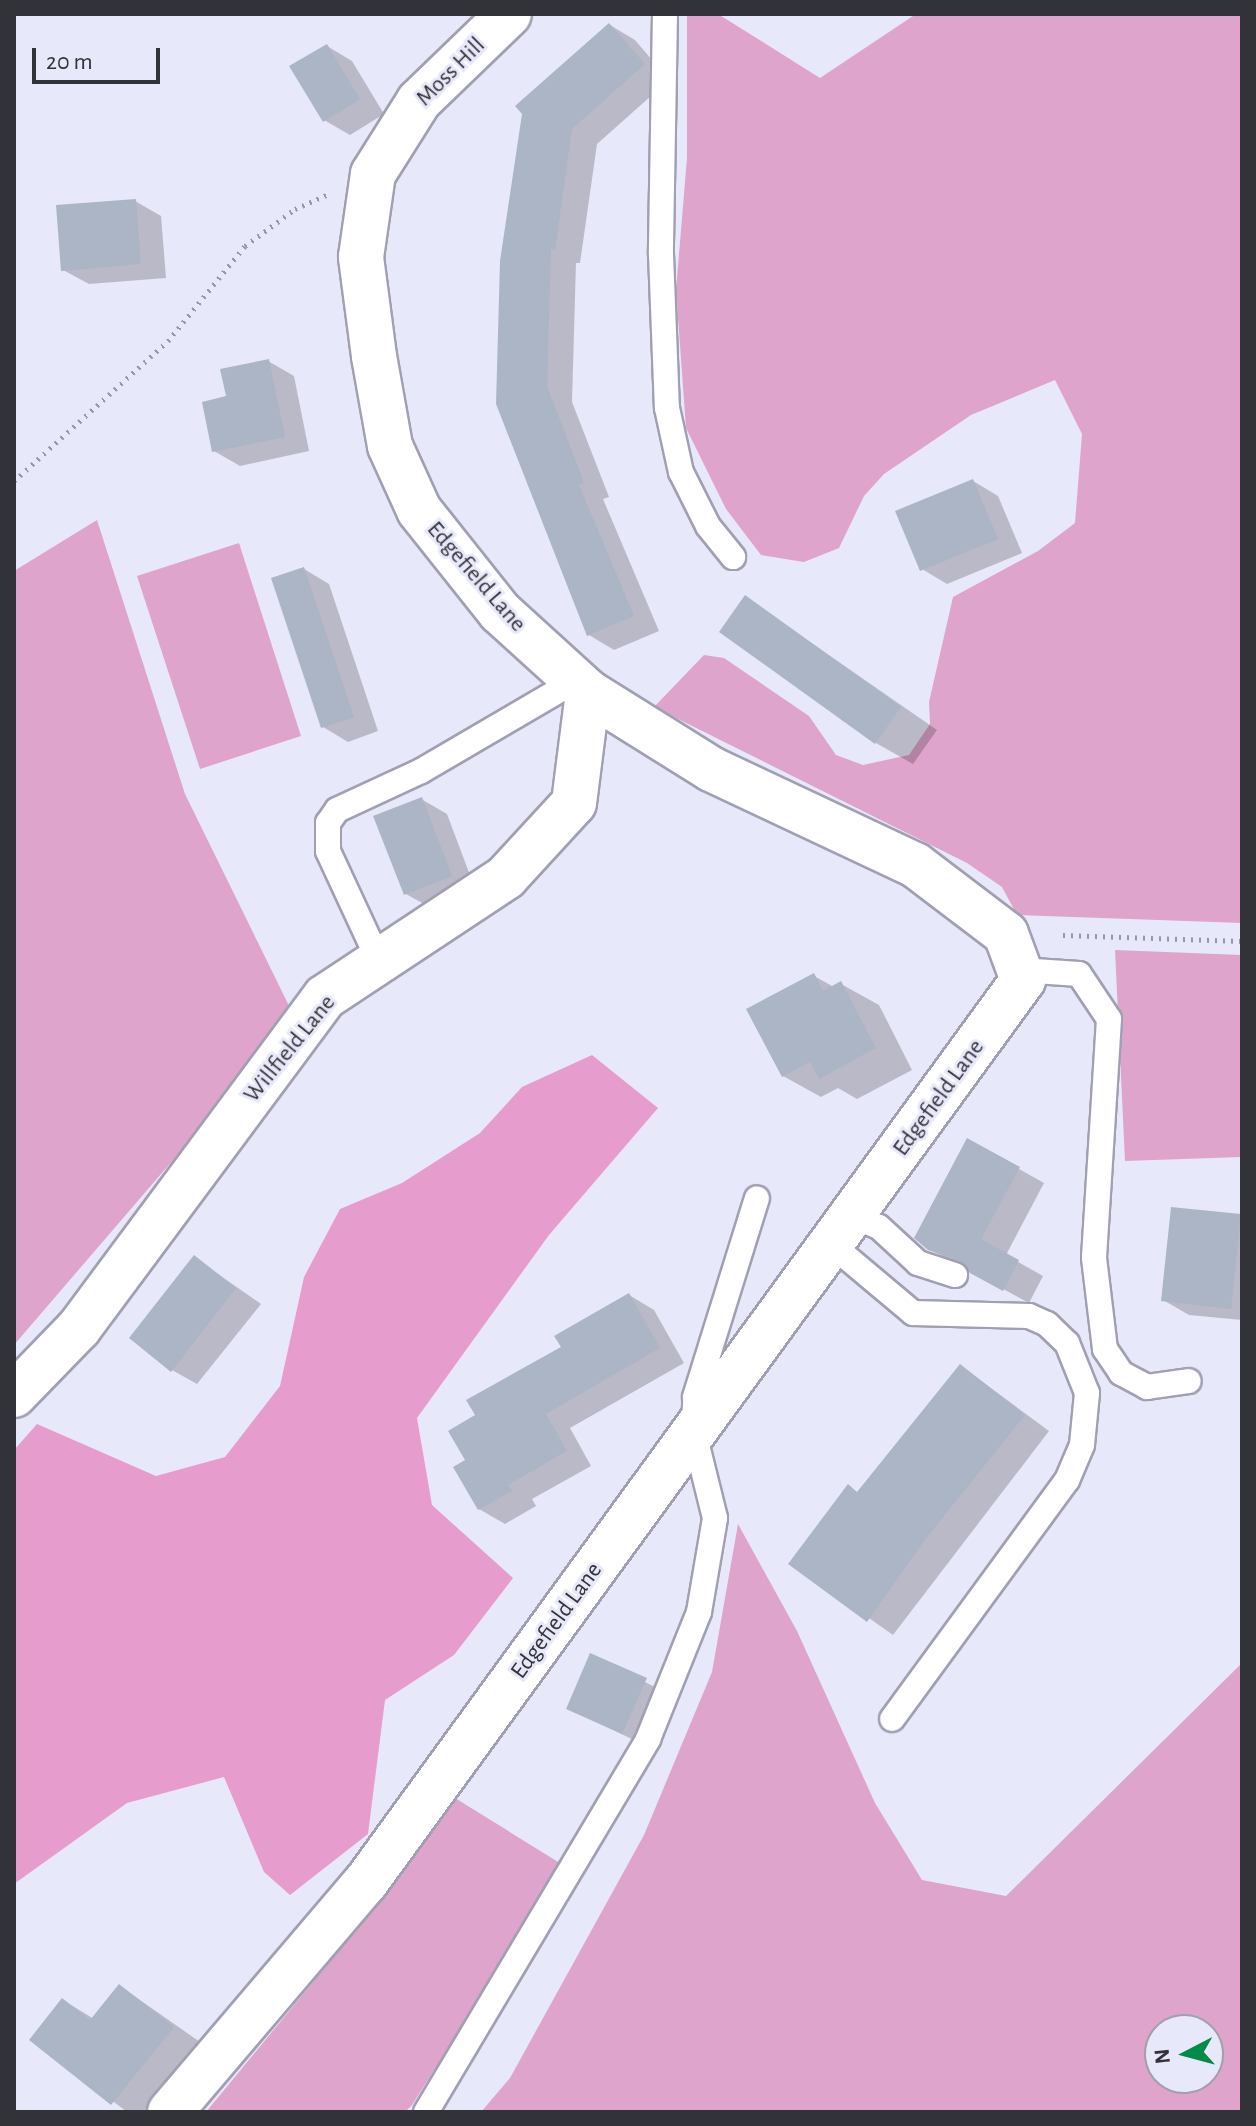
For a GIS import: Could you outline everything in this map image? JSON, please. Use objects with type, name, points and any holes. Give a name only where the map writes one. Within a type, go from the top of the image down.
[{"type":"street","name":"Moss Hill","points":[[373,174],[419,101],[509,14]]},
{"type":"street","name":"Edgefield Lane","points":[[170,2112],[366,1882],[1023,980],[1013,952],[915,865],[711,769],[582,687],[500,612],[419,510],[390,446],[361,257],[373,174]]},
{"type":"street","name":"Willfield Lane","points":[[14,1395],[79,1328],[325,997],[506,877],[574,803],[582,687]]},
{"type":"lane","points":[[665,14],[661,297],[667,408],[681,472],[708,526],[733,557]]},
{"type":"lane","points":[[379,961],[328,851],[328,823],[337,810],[582,687]]},
{"type":"lane","points":[[1013,952],[1079,974],[1109,1019],[1094,1258],[1105,1349],[1121,1373],[1147,1387],[1189,1381]]},
{"type":"lane","points":[[426,2112],[648,1739],[693,1626],[715,1518],[694,1433],[695,1397],[757,1198]]},
{"type":"lane","points":[[842,1230],[879,1227],[918,1263],[955,1275]]},
{"type":"lane","points":[[842,1230],[913,1313],[1029,1316],[1047,1324],[1067,1343],[1087,1393],[1082,1445],[1067,1480],[892,1719]]},
{"type":"path","points":[[14,481],[168,341],[245,246],[295,209],[373,174]]},
{"type":"path","points":[[1013,952],[1242,941]]},
{"type":"shaded area","points":[[687,14],[718,14],[820,78],[916,14],[1242,14],[1242,923],[1017,915],[1002,887],[967,863],[654,707],[704,655],[724,658],[809,716],[836,755],[863,765],[909,755],[930,724],[929,702],[953,597],[1038,551],[1075,523],[1082,434],[1055,380],[971,415],[884,474],[864,496],[839,548],[804,562],[761,555],[726,509],[686,428],[676,290],[687,158]]},
{"type":"shaded area","points":[[97,520],[185,794],[295,1018],[14,1345],[14,571]]},
{"type":"shaded area","points":[[239,543],[301,736],[200,769],[137,576]]},
{"type":"shaded area","points":[[1115,950],[1242,955],[1242,1157],[1125,1161]]},
{"type":"shaded area","points":[[592,1055],[658,1108],[549,1235],[417,1418],[432,1505],[513,1578],[454,1655],[385,1700],[368,1834],[290,1895],[264,1872],[224,1777],[127,1803],[14,1884],[14,1450],[37,1424],[156,1476],[225,1457],[280,1386],[304,1277],[340,1209],[402,1183],[480,1133],[522,1087]]},
{"type":"shaded area","points":[[738,1524],[797,1631],[875,1803],[922,1880],[1006,1896],[1242,1663],[1242,2112],[481,2112],[510,2078],[644,1835],[712,1672]]},
{"type":"shaded area","points":[[455,1798],[563,1865],[412,2105],[405,2112],[206,2112],[355,1931]]},
{"type":"building","points":[[609,23],[645,64],[572,129],[555,250],[551,249],[547,386],[584,482],[579,485],[634,616],[587,636],[496,404],[500,261],[522,114],[515,106]]},
{"type":"building","points":[[327,44],[360,99],[323,122],[289,66]]},
{"type":"building","points":[[136,199],[141,264],[61,271],[56,205]]},
{"type":"building","points":[[269,359],[285,437],[212,452],[202,402],[226,396],[220,369]]},
{"type":"building","points":[[973,479],[998,539],[920,571],[895,511]]},
{"type":"building","points":[[304,567],[354,717],[321,728],[271,578]]},
{"type":"building","points":[[745,595],[901,707],[875,744],[719,632]]},
{"type":"building","points":[[422,797],[452,876],[404,895],[373,816]]},
{"type":"building","points":[[814,973],[823,991],[841,981],[876,1048],[819,1079],[810,1062],[782,1077],[746,1009]]},
{"type":"building","points":[[967,1138],[1020,1167],[981,1239],[1019,1260],[1003,1291],[970,1273],[960,1261],[928,1250],[914,1238]]},
{"type":"building","points":[[1171,1207],[1241,1214],[1231,1309],[1161,1301]]},
{"type":"building","points":[[194,1255],[236,1288],[171,1372],[129,1338]]},
{"type":"building","points":[[629,1293],[660,1348],[546,1414],[567,1451],[508,1485],[512,1491],[478,1510],[453,1467],[465,1460],[448,1431],[475,1415],[466,1400],[561,1347],[554,1336]]},
{"type":"building","points":[[960,1364],[1025,1415],[924,1541],[867,1622],[788,1564],[848,1484],[857,1492]]},
{"type":"building","points":[[590,1653],[647,1678],[622,1734],[566,1709]]},
{"type":"building","points":[[119,1984],[174,2027],[111,2105],[29,2040],[62,1998],[90,2020]]}]
